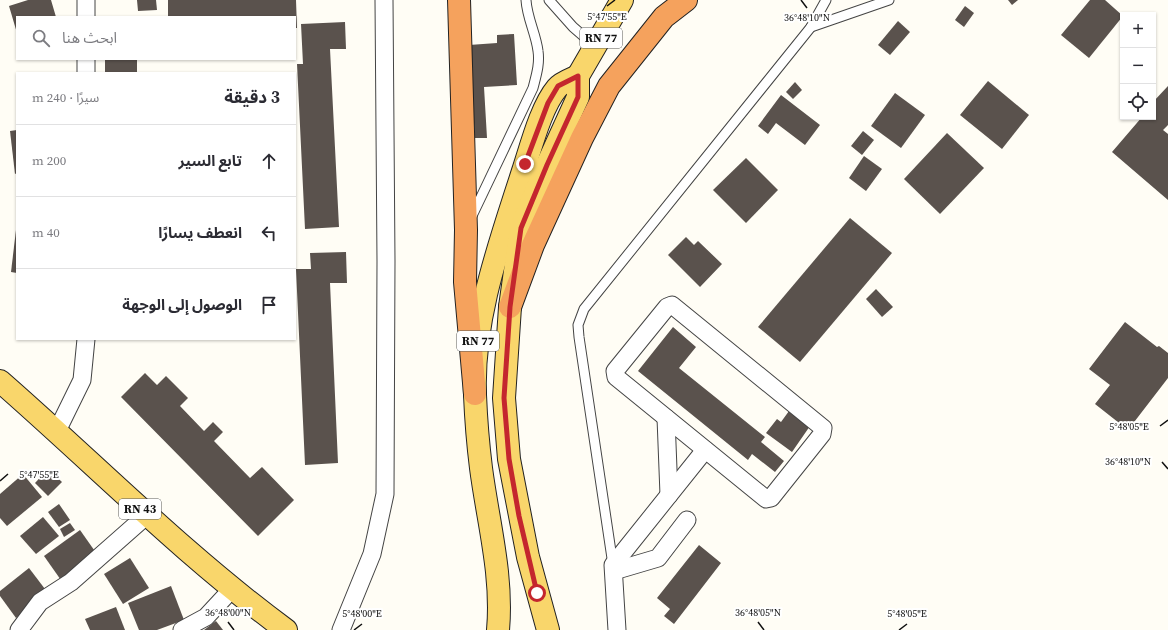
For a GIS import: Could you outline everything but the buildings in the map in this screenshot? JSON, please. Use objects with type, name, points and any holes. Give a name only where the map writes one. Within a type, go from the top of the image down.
[{"type":"highway","points":[[459,0],[466,230],[465,282],[475,394]]},
{"type":"highway","points":[[510,307],[533,245],[582,138],[609,86],[664,17],[686,0]]},
{"type":"main road","name":"RN 77","points":[[498,630],[499,594],[497,570],[481,467],[475,394],[477,348],[484,306],[504,225],[535,134],[548,103],[558,86],[578,76],[622,0]]},
{"type":"main road","name":"RN 77","points":[[548,630],[528,557],[509,459],[504,398],[510,307],[521,228],[547,165],[578,97],[578,76]]},
{"type":"main road","name":"RN 43","points":[[0,381],[57,431],[147,515],[232,589],[286,630]]},
{"type":"street","points":[[86,0],[86,16]]},
{"type":"street","points":[[341,630],[372,554],[384,494],[386,261],[384,0]]},
{"type":"street","points":[[86,60],[86,72]]},
{"type":"street","points":[[672,305],[823,428],[822,434],[771,498],[766,499],[705,450],[616,377],[615,371],[667,307],[672,305]]},
{"type":"street","points":[[57,431],[82,380],[86,340]]},
{"type":"street","points":[[666,418],[669,495]]},
{"type":"street","points":[[617,630],[614,568],[705,450]]},
{"type":"street","points":[[19,630],[40,602],[71,582],[147,515]]},
{"type":"street","points":[[614,568],[658,558],[687,520]]},
{"type":"street","points":[[182,630],[206,617],[232,589]]},
{"type":"lane","points":[[466,230],[533,88],[537,74],[538,51],[527,11],[526,0]]},
{"type":"lane","points":[[549,0],[573,27],[596,47]]},
{"type":"lane","points":[[614,568],[578,325],[584,309],[811,27],[826,0]]},
{"type":"lane","points":[[811,27],[889,0]]},
{"type":"route","points":[[525,164],[535,134],[548,103],[558,86],[578,76],[578,97],[571,116],[547,165],[521,228],[510,307],[504,398],[509,459],[519,516],[537,593]]}]
